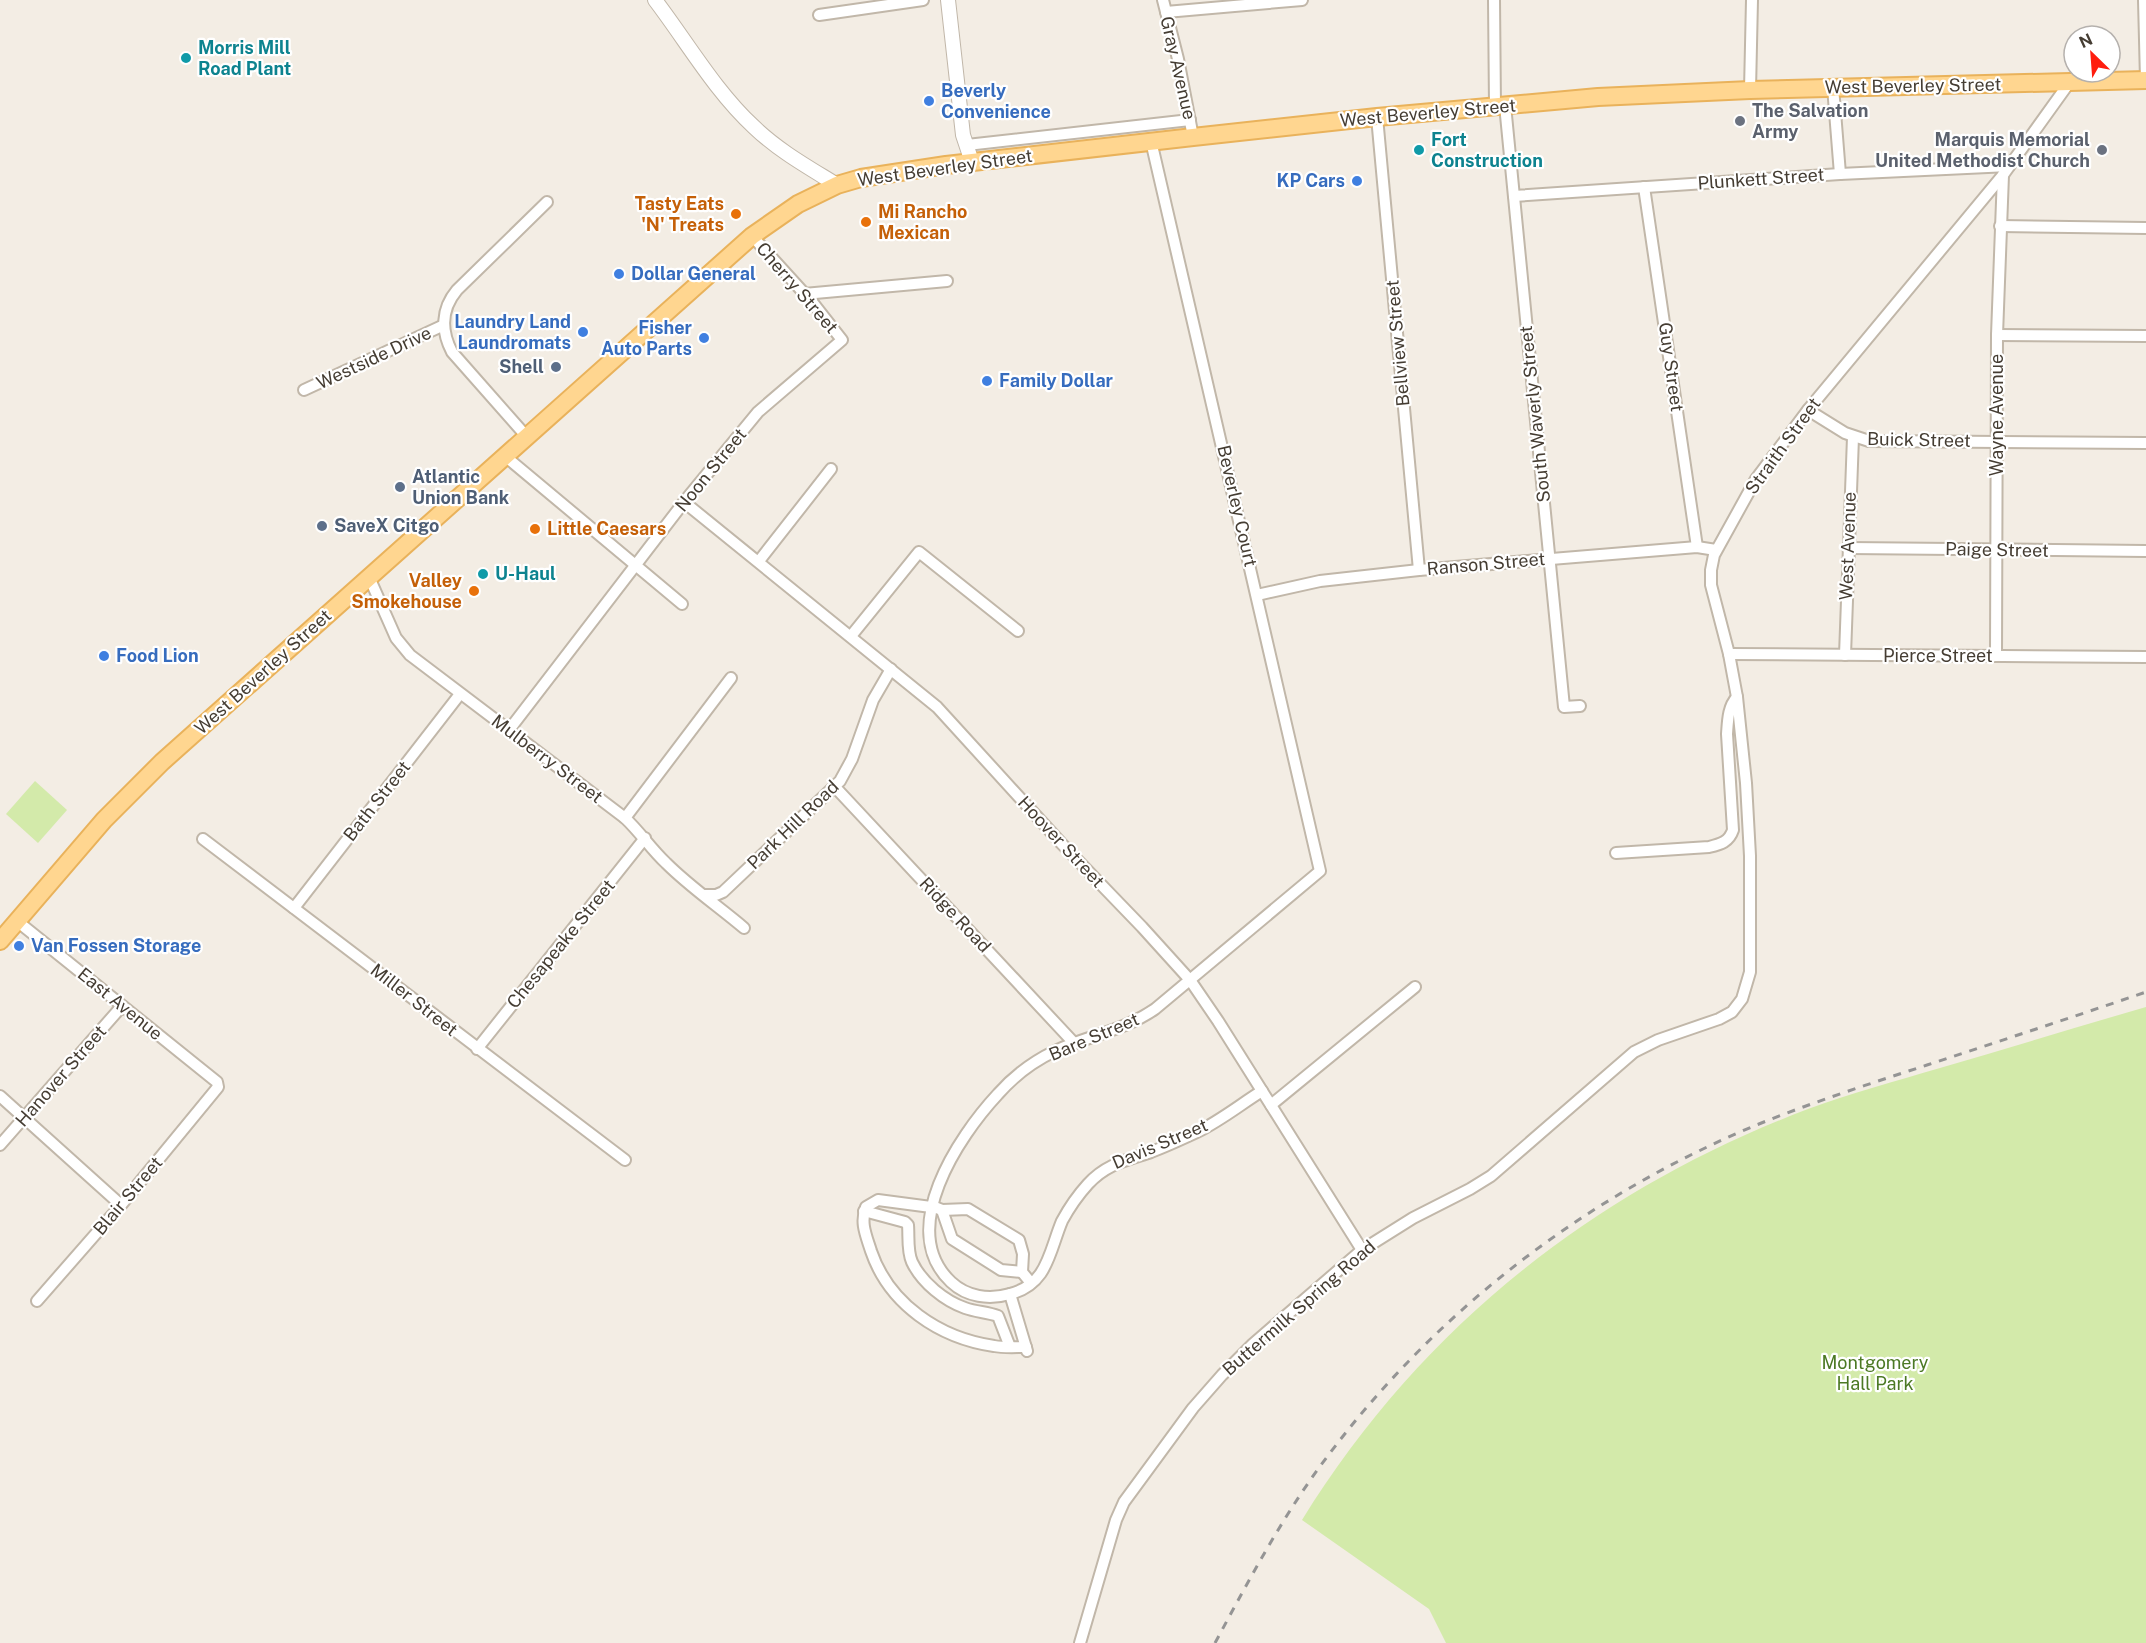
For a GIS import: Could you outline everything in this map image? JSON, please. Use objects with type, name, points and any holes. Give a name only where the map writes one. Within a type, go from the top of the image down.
[{"type":"main road","name":"West Beverley Street","points":[[2122,81],[2146,80]]},
{"type":"main road","name":"West Beverley Street","points":[[0,941],[104,820],[218,711],[753,236],[798,204],[837,185],[882,174],[1151,141],[1191,128],[1377,117],[1598,97],[1833,87],[2062,83]]},
{"type":"street","points":[[655,0],[721,91],[746,120],[777,147],[837,185]]},
{"type":"street","points":[[819,15],[923,0]]},
{"type":"street","points":[[948,0],[963,135],[972,162]]},
{"type":"street","name":"Gray Avenue","points":[[1163,0],[1191,128]]},
{"type":"street","points":[[1166,12],[1302,0]]},
{"type":"street","name":"South Waverly Street","points":[[1494,0],[1500,106],[1514,196],[1564,707],[1580,706]]},
{"type":"street","points":[[1750,90],[1752,0]]},
{"type":"street","points":[[2144,0],[2146,80]]},
{"type":"street","name":"Straith Street","points":[[1745,991],[1750,963],[1750,856],[1737,697],[1729,654],[1711,585],[1711,565],[1716,550],[1756,478],[1808,410],[2006,170],[2068,84]]},
{"type":"street","points":[[1833,87],[1840,174]]},
{"type":"street","name":"Bellview Street","points":[[1377,117],[1419,570]]},
{"type":"street","name":"West Beverley Street","points":[[967,146],[1191,128]]},
{"type":"street","name":"Beverley Court","points":[[1151,141],[1320,871]]},
{"type":"street","name":"Plunkett Street","points":[[1514,196],[1840,174],[2006,170]]},
{"type":"street","name":"Wayne Avenue","points":[[1996,656],[1997,335],[2000,226],[2006,170]]},
{"type":"street","name":"Guy Street","points":[[1644,187],[1697,547]]},
{"type":"street","points":[[527,437],[453,352],[447,342],[444,325],[446,307],[453,294],[547,202]]},
{"type":"street","points":[[2000,226],[2146,228]]},
{"type":"street","name":"Cherry Street","points":[[753,236],[842,340]]},
{"type":"street","points":[[804,294],[947,281]]},
{"type":"street","name":"Westside Drive","points":[[304,390],[444,325]]},
{"type":"street","points":[[1997,335],[2146,336]]},
{"type":"street","name":"Noon Street","points":[[509,730],[684,502],[758,412],[842,340]]},
{"type":"street","name":"Buick Street","points":[[1808,410],[1853,437],[1869,441],[2146,443]]},
{"type":"street","name":"West Avenue","points":[[1845,655],[1853,437]]},
{"type":"street","points":[[505,456],[682,604]]},
{"type":"street","points":[[759,561],[831,469]]},
{"type":"street","name":"Hoover Street","points":[[684,502],[945,715],[1190,980],[1218,1020],[1362,1250]]},
{"type":"street","name":"Ranson Street","points":[[1257,595],[1320,581],[1419,570],[1697,547],[1716,550]]},
{"type":"street","name":"Paige Street","points":[[1848,548],[2146,551]]},
{"type":"street","points":[[850,636],[919,552],[1018,631]]},
{"type":"street","name":"Mulberry Street","points":[[369,577],[396,638],[403,648],[460,694],[625,818],[693,889],[704,895],[744,928]]},
{"type":"street","name":"Pierce Street","points":[[1729,654],[2146,657]]},
{"type":"street","name":"Park Hill Road","points":[[704,895],[716,895],[723,892],[835,787],[851,762],[873,700],[891,669]]},
{"type":"street","points":[[625,818],[730,678]]},
{"type":"street","name":"Bath Street","points":[[294,908],[460,694]]},
{"type":"street","points":[[1616,853],[1709,847],[1729,839],[1733,830],[1727,726],[1731,705],[1737,697]]},
{"type":"street","name":"Ridge Road","points":[[835,787],[1074,1043]]},
{"type":"street","name":"Chesapeake Street","points":[[477,1049],[645,838]]},
{"type":"street","name":"Miller Street","points":[[203,839],[625,1160]]},
{"type":"street","name":"Bare Street","points":[[1010,1294],[992,1298],[964,1291],[949,1280],[937,1265],[929,1245],[928,1222],[953,1157],[972,1126],[998,1094],[1032,1065],[1055,1051],[1114,1031],[1155,1009],[1320,871]]},
{"type":"street","name":"East Avenue","points":[[18,921],[217,1082],[218,1089]]},
{"type":"street","points":[[1271,1105],[1415,987]]},
{"type":"street","name":"Buttermilk Spring Road","points":[[1080,1643],[1116,1520],[1124,1502],[1193,1408],[1227,1369],[1362,1250],[1413,1218],[1491,1176],[1634,1052],[1658,1040],[1719,1019],[1737,1006],[1745,991]]},
{"type":"street","name":"Hanover Street","points":[[0,1145],[122,1006]]},
{"type":"street","name":"Blair Street","points":[[37,1301],[218,1089]]},
{"type":"street","name":"Davis Street","points":[[1010,1294],[1031,1283],[1047,1264],[1068,1211],[1078,1196],[1101,1171],[1117,1162],[1150,1152],[1200,1131],[1262,1090]]},
{"type":"street","points":[[0,1096],[121,1205]]},
{"type":"street","points":[[1010,1294],[1027,1350],[961,1339],[927,1322],[905,1305],[884,1279],[862,1224],[866,1206],[878,1200],[935,1208],[968,1209],[1019,1240],[1023,1254],[1022,1272],[1031,1283]]},
{"type":"street","points":[[935,1208],[952,1239],[1001,1270],[1022,1272]]},
{"type":"street","points":[[864,1211],[905,1222],[908,1225],[912,1262],[936,1292],[966,1308],[998,1316],[1010,1347]]},
{"type":"green space","points":[[35,781],[67,810],[38,843],[6,814]]},
{"type":"green space","name":"Montgomery Hall Park","points":[[2146,1007],[2146,1643],[1446,1643],[1429,1609],[1302,1520],[1349,1450],[1402,1385],[1459,1326],[1520,1272],[1586,1223],[1656,1180],[1730,1142],[1824,1103]]},
{"type":"railway","points":[[1215,1643],[1292,1508],[1321,1465],[1364,1410],[1411,1359],[1461,1311],[1514,1266],[1570,1225],[1629,1188],[1691,1155],[1796,1109],[2146,992]]},
{"type":"place","name":"Morris Mill Road Plant","points":[[186,58]]},
{"type":"place","name":"Beverly Convenience","points":[[929,101]]},
{"type":"place","name":"The Salvation Army","points":[[1740,121]]},
{"type":"place","name":"Fort Construction","points":[[1419,150]]},
{"type":"place","name":"Marquis Memorial United Methodist Church","points":[[2102,150]]},
{"type":"place","name":"KP Cars","points":[[1357,181]]},
{"type":"place","name":"Tasty Eats 'N' Treats","points":[[736,214]]},
{"type":"place","name":"Mi Rancho Mexican","points":[[866,222]]},
{"type":"place","name":"Dollar General","points":[[619,274]]},
{"type":"place","name":"Laundry Land Laundromats","points":[[583,332]]},
{"type":"place","name":"Fisher Auto Parts","points":[[704,338]]},
{"type":"place","name":"Shell","points":[[556,367]]},
{"type":"place","name":"Family Dollar","points":[[987,381]]},
{"type":"place","name":"Atlantic Union Bank","points":[[400,487]]},
{"type":"place","name":"SaveX Citgo","points":[[322,526]]},
{"type":"place","name":"Little Caesars","points":[[535,529]]},
{"type":"place","name":"U-Haul","points":[[483,574]]},
{"type":"place","name":"Valley Smokehouse","points":[[474,591]]},
{"type":"place","name":"Food Lion","points":[[104,656]]},
{"type":"place","name":"Van Fossen Storage","points":[[19,946]]}]
